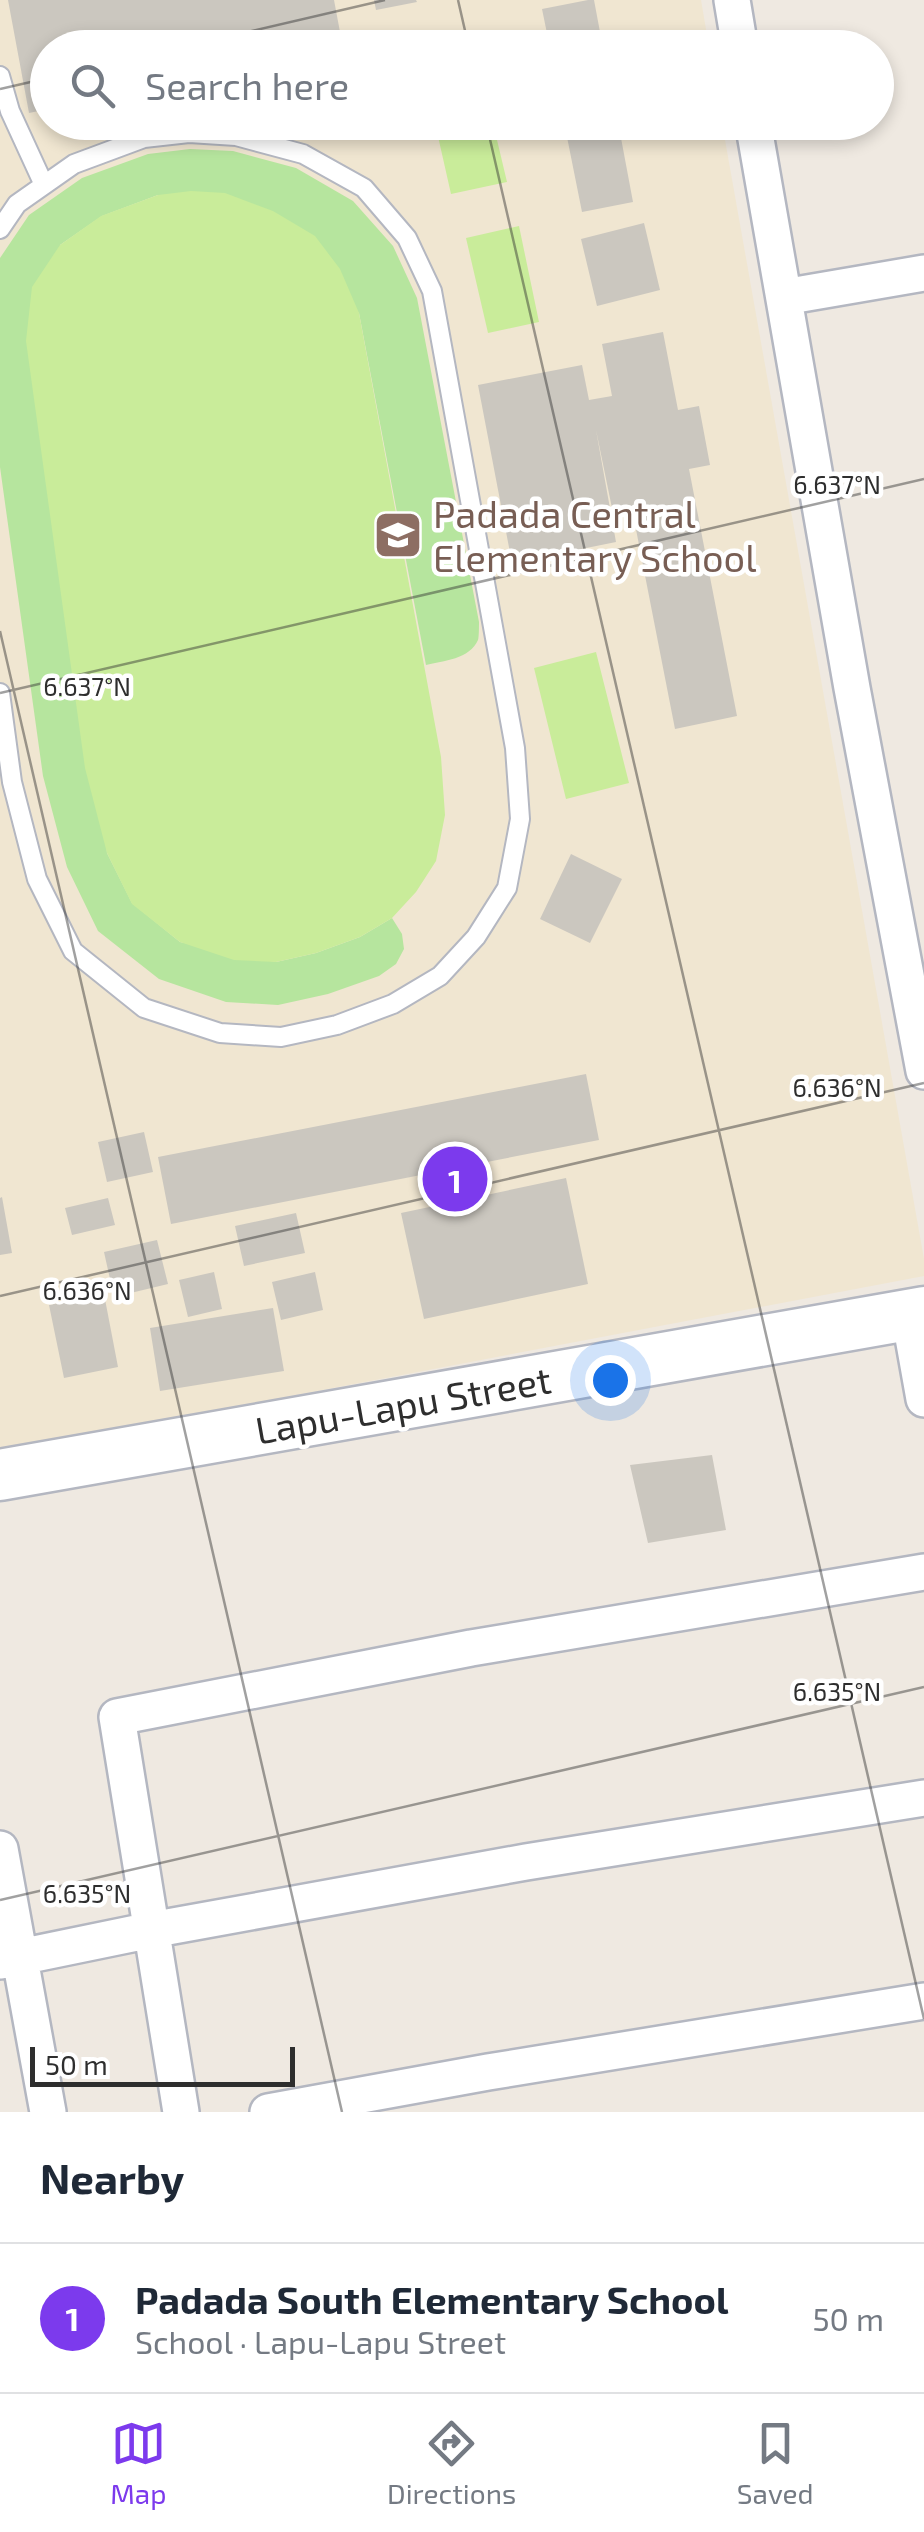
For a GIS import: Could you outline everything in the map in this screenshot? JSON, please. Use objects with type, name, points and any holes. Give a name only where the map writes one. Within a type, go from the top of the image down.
[{"type":"street","points":[[732,0],[737,30]]},
{"type":"street","points":[[756,140],[924,1071]]},
{"type":"street","points":[[784,297],[924,273]]},
{"type":"street","points":[[917,1313],[924,1399]]},
{"type":"street","name":"Lapu-Lapu Street","points":[[0,1476],[917,1313]]},
{"type":"street","points":[[181,2112],[117,1717],[471,1648],[924,1572]]},
{"type":"street","points":[[10,1960],[151,1930],[565,1856],[924,1798]]},
{"type":"street","points":[[0,1850],[10,1960],[48,2112]]},
{"type":"street","points":[[268,2112],[924,2001]]},
{"type":"lane","points":[[0,76],[10,111],[44,185]]},
{"type":"lane","points":[[0,229],[17,204],[74,164],[139,140]]},
{"type":"lane","points":[[0,692],[12,782],[36,878],[72,951],[144,1008],[220,1033],[281,1036],[337,1025],[393,1004],[440,976],[476,936],[507,888],[520,819],[515,748],[432,291],[407,238],[364,188],[303,154],[251,140]]},
{"type":"shaded area","name":"Padada Central Elementary School","points":[[0,0],[701,0],[706,30],[30,30],[30,140],[725,140],[924,1276],[0,1451]]},
{"type":"green space","points":[[439,140],[497,140],[507,182],[451,194]]},
{"type":"green space","points":[[190,149],[233,151],[296,168],[353,201],[393,246],[417,298],[479,622],[478,640],[469,651],[426,665],[359,313],[158,195],[102,216],[60,245],[107,853],[132,903],[180,942],[276,962],[360,937],[392,918],[402,934],[404,949],[396,964],[379,976],[328,994],[278,1005],[226,1002],[159,979],[98,931],[67,867],[43,776],[0,467],[0,258],[29,215],[82,178],[148,154]]},
{"type":"green space","points":[[191,191],[225,193],[273,211],[315,236],[340,269],[359,313],[441,757],[445,815],[436,861],[416,892],[392,918],[360,937],[276,962],[234,960],[180,942],[132,904],[107,853],[85,768],[26,341],[32,287],[60,245],[101,216],[158,195]]},
{"type":"green space","points":[[519,226],[539,322],[488,333],[466,238]]},
{"type":"green space","points":[[596,652],[629,783],[566,799],[534,668]]},
{"type":"building","points":[[8,0],[334,0],[340,30],[30,30],[29,113]]},
{"type":"building","points":[[374,0],[416,0],[417,2],[376,10]]},
{"type":"building","points":[[594,0],[600,30],[546,30],[542,9]]},
{"type":"building","points":[[568,140],[621,140],[633,202],[582,212]]},
{"type":"building","points":[[644,223],[660,290],[597,306],[581,239]]},
{"type":"building","points":[[663,332],[678,410],[699,406],[710,465],[689,469],[737,716],[675,729],[632,509],[613,513],[596,430],[616,542],[512,563],[478,385],[582,365],[589,400],[612,396],[602,344]]},
{"type":"building","points":[[571,854],[622,879],[590,943],[540,919]]},
{"type":"building","points":[[586,1074],[599,1140],[171,1224],[158,1157]]},
{"type":"building","points":[[144,1132],[153,1172],[107,1182],[98,1142]]},
{"type":"building","points":[[566,1178],[588,1284],[424,1319],[401,1213]]},
{"type":"building","points":[[0,1198],[12,1253],[0,1255]]},
{"type":"building","points":[[108,1198],[115,1225],[72,1235],[65,1208]]},
{"type":"building","points":[[296,1213],[305,1253],[244,1266],[235,1226]]},
{"type":"building","points":[[157,1240],[168,1284],[114,1297],[104,1252]]},
{"type":"building","points":[[214,1272],[222,1309],[188,1317],[179,1280]]},
{"type":"building","points":[[315,1272],[323,1310],[281,1320],[272,1282]]},
{"type":"building","points":[[104,1294],[118,1367],[64,1378],[49,1305]]},
{"type":"building","points":[[273,1308],[284,1371],[160,1391],[150,1328]]},
{"type":"building","points":[[712,1455],[726,1530],[648,1543],[630,1465]]},
{"type":"place","name":"Padada Central Elementary School","points":[[398,535]]},
{"type":"place","name":"Padada South Elementary School","points":[[455,1179]]}]
